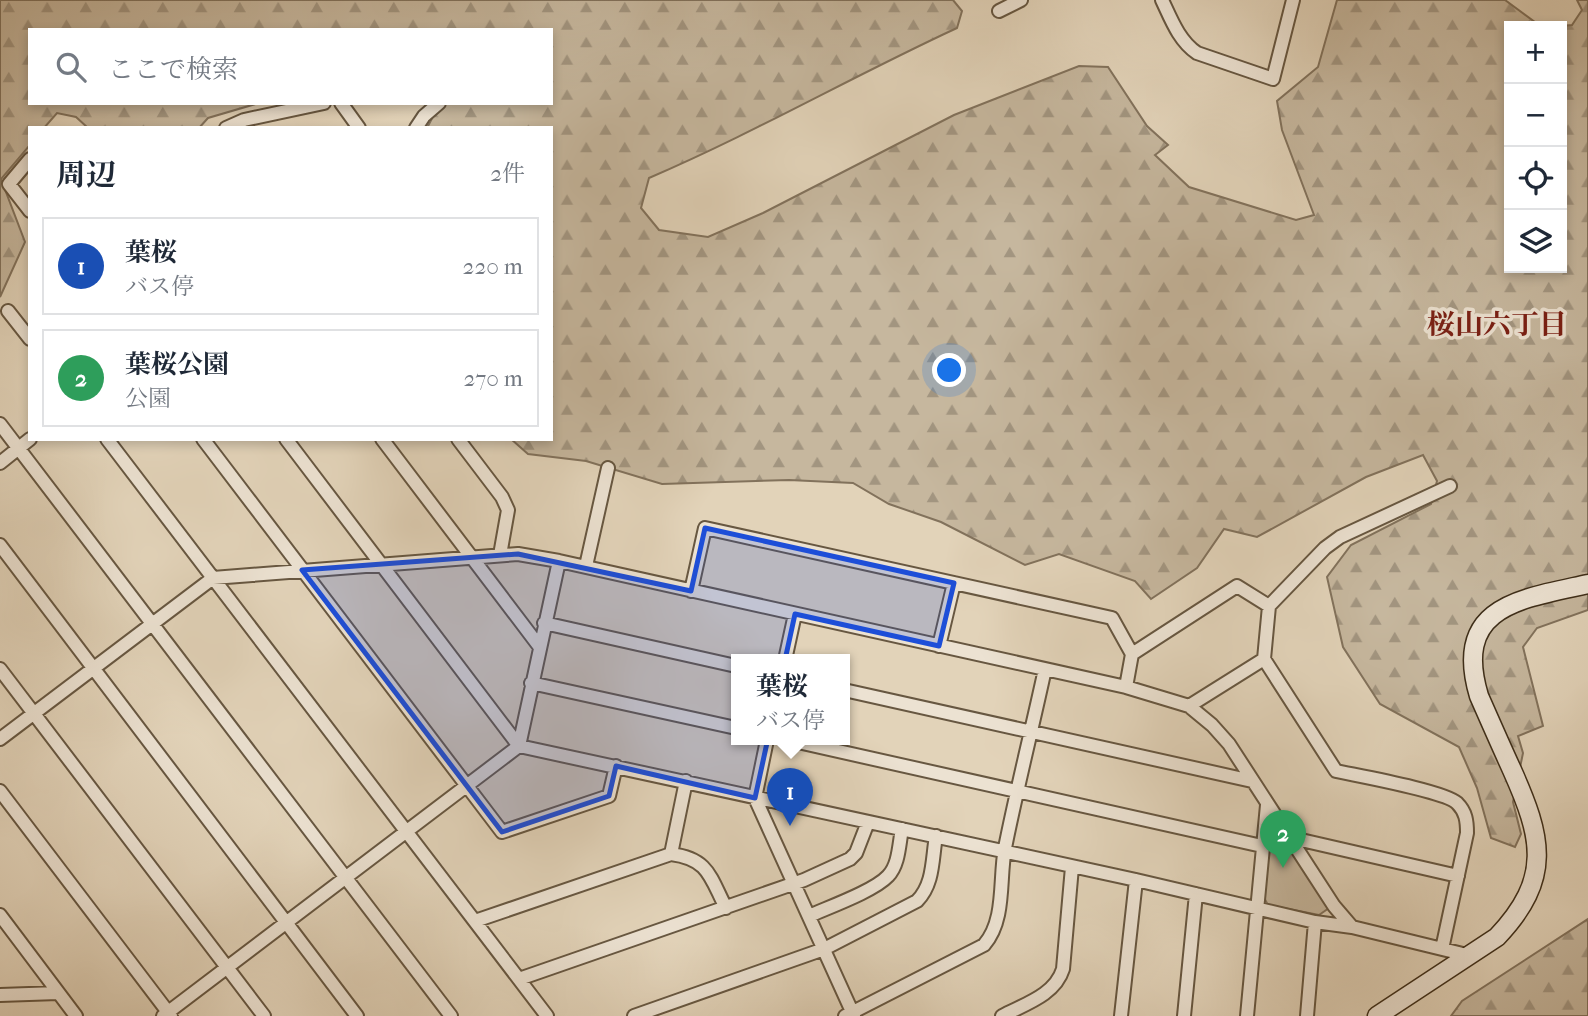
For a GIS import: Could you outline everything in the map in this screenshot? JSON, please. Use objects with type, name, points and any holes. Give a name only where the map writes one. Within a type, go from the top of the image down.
[{"type":"street","points":[[999,11],[1021,0]]},
{"type":"street","points":[[1162,0],[1188,47],[1273,79],[1293,0]]},
{"type":"street","points":[[247,124],[317,105]]},
{"type":"street","points":[[342,105],[358,126]]},
{"type":"street","points":[[417,126],[437,105]]},
{"type":"street","points":[[28,161],[9,184],[28,208]]},
{"type":"street","points":[[8,311],[28,336]]},
{"type":"street","points":[[0,424],[451,1016]]},
{"type":"street","points":[[0,463],[28,440]]},
{"type":"street","points":[[109,441],[547,1016]]},
{"type":"street","points":[[205,441],[502,832],[609,796],[616,766]]},
{"type":"street","points":[[288,441],[519,746],[1136,880],[1315,922],[1352,927],[1471,956]]},
{"type":"street","points":[[386,441],[539,646]]},
{"type":"street","points":[[460,441],[502,496],[508,510],[500,555]]},
{"type":"street","points":[[586,566],[608,468]]},
{"type":"street","points":[[1442,949],[1467,821],[1464,811],[1447,797],[1336,771],[1264,659],[1269,606],[1325,548],[1340,537],[1450,486]]},
{"type":"street","points":[[691,591],[705,527],[1112,618],[1132,654],[1126,687]]},
{"type":"street","points":[[0,545],[357,1016]]},
{"type":"street","points":[[0,740],[213,578],[518,554],[586,566],[1126,687],[1189,706],[1212,724],[1229,744],[1334,906],[1352,927]]},
{"type":"street","points":[[0,791],[167,1015],[519,746],[559,561]]},
{"type":"street","points":[[939,646],[954,583]]},
{"type":"street","points":[[1377,1016],[1497,937],[1525,901],[1534,878],[1537,851],[1534,822],[1479,696],[1473,676],[1472,653],[1478,633],[1491,616],[1509,604],[1588,584]]},
{"type":"street","points":[[1132,654],[1237,586],[1269,606]]},
{"type":"street","points":[[786,654],[795,614]]},
{"type":"street","points":[[544,624],[731,665]]},
{"type":"street","points":[[1189,706],[1264,659]]},
{"type":"street","points":[[0,669],[264,1016]]},
{"type":"street","points":[[767,745],[755,798],[824,948],[850,1015],[984,945],[991,937],[996,925],[1004,852],[1045,669]]},
{"type":"street","points":[[531,682],[731,727]]},
{"type":"street","points":[[850,691],[1252,781]]},
{"type":"street","points":[[811,745],[1262,846]]},
{"type":"street","points":[[671,854],[686,781]]},
{"type":"street","points":[[1247,1016],[1267,805]]},
{"type":"street","points":[[519,979],[794,884],[850,859],[856,853],[868,822]]},
{"type":"street","points":[[809,916],[876,885],[889,876],[895,864],[902,829]]},
{"type":"street","points":[[634,1016],[824,948],[917,901],[925,893],[930,881],[936,836]]},
{"type":"street","points":[[1288,837],[1458,876]]},
{"type":"street","points":[[475,921],[671,854],[696,860],[706,871],[726,908]]},
{"type":"street","points":[[1002,1016],[1049,991],[1059,982],[1063,969],[1072,867]]},
{"type":"street","points":[[1121,1016],[1136,880]]},
{"type":"street","points":[[1184,1016],[1196,894]]},
{"type":"street","points":[[0,915],[76,1016]]},
{"type":"street","points":[[1307,1016],[1315,922]]},
{"type":"street","points":[[0,995],[58,993]]},
{"type":"highlighted area","points":[[705,528],[954,583],[939,646],[795,614],[755,798],[616,766],[609,796],[502,832],[302,570],[518,554],[691,591]]},
{"type":"green space","points":[[0,0],[953,0],[962,11],[957,28],[649,178],[641,208],[659,230],[708,237],[763,213],[954,115],[1079,66],[1108,67],[1147,126],[1168,145],[1155,155],[1189,187],[1296,220],[1314,215],[1282,130],[1277,101],[1318,67],[1337,0],[1505,0],[1534,21],[1504,21],[1504,273],[1567,273],[1567,25],[1572,25],[1582,10],[1577,0],[1588,0],[1588,610],[1537,628],[1523,647],[1543,726],[1518,736],[1523,753],[1513,802],[1521,834],[1515,847],[1491,838],[1477,788],[1459,747],[1380,704],[1343,647],[1327,577],[1351,545],[1431,504],[1437,481],[1423,455],[1366,477],[1257,537],[1224,529],[1197,568],[1151,599],[1135,581],[1059,554],[1025,565],[941,522],[889,504],[853,483],[789,480],[662,484],[586,461],[528,454],[513,441],[553,441],[553,126],[428,126],[439,105],[553,105],[553,28],[28,28],[28,105],[252,105],[208,118],[201,126],[86,126],[76,117],[57,113],[46,126],[28,126],[28,147],[1,179],[25,242],[0,297]]},
{"type":"green space","points":[[1279,836],[1329,908],[1319,915],[1268,905],[1262,894],[1268,842],[1272,837]]},
{"type":"green space","points":[[1588,919],[1588,1016],[1451,1016],[1462,1001]]},
{"type":"place","name":"葉桜","points":[[790,826]]},
{"type":"place","name":"葉桜公園","points":[[1283,868]]},
{"type":"district","name":"桜山六丁目","points":[[1497,324]]}]
